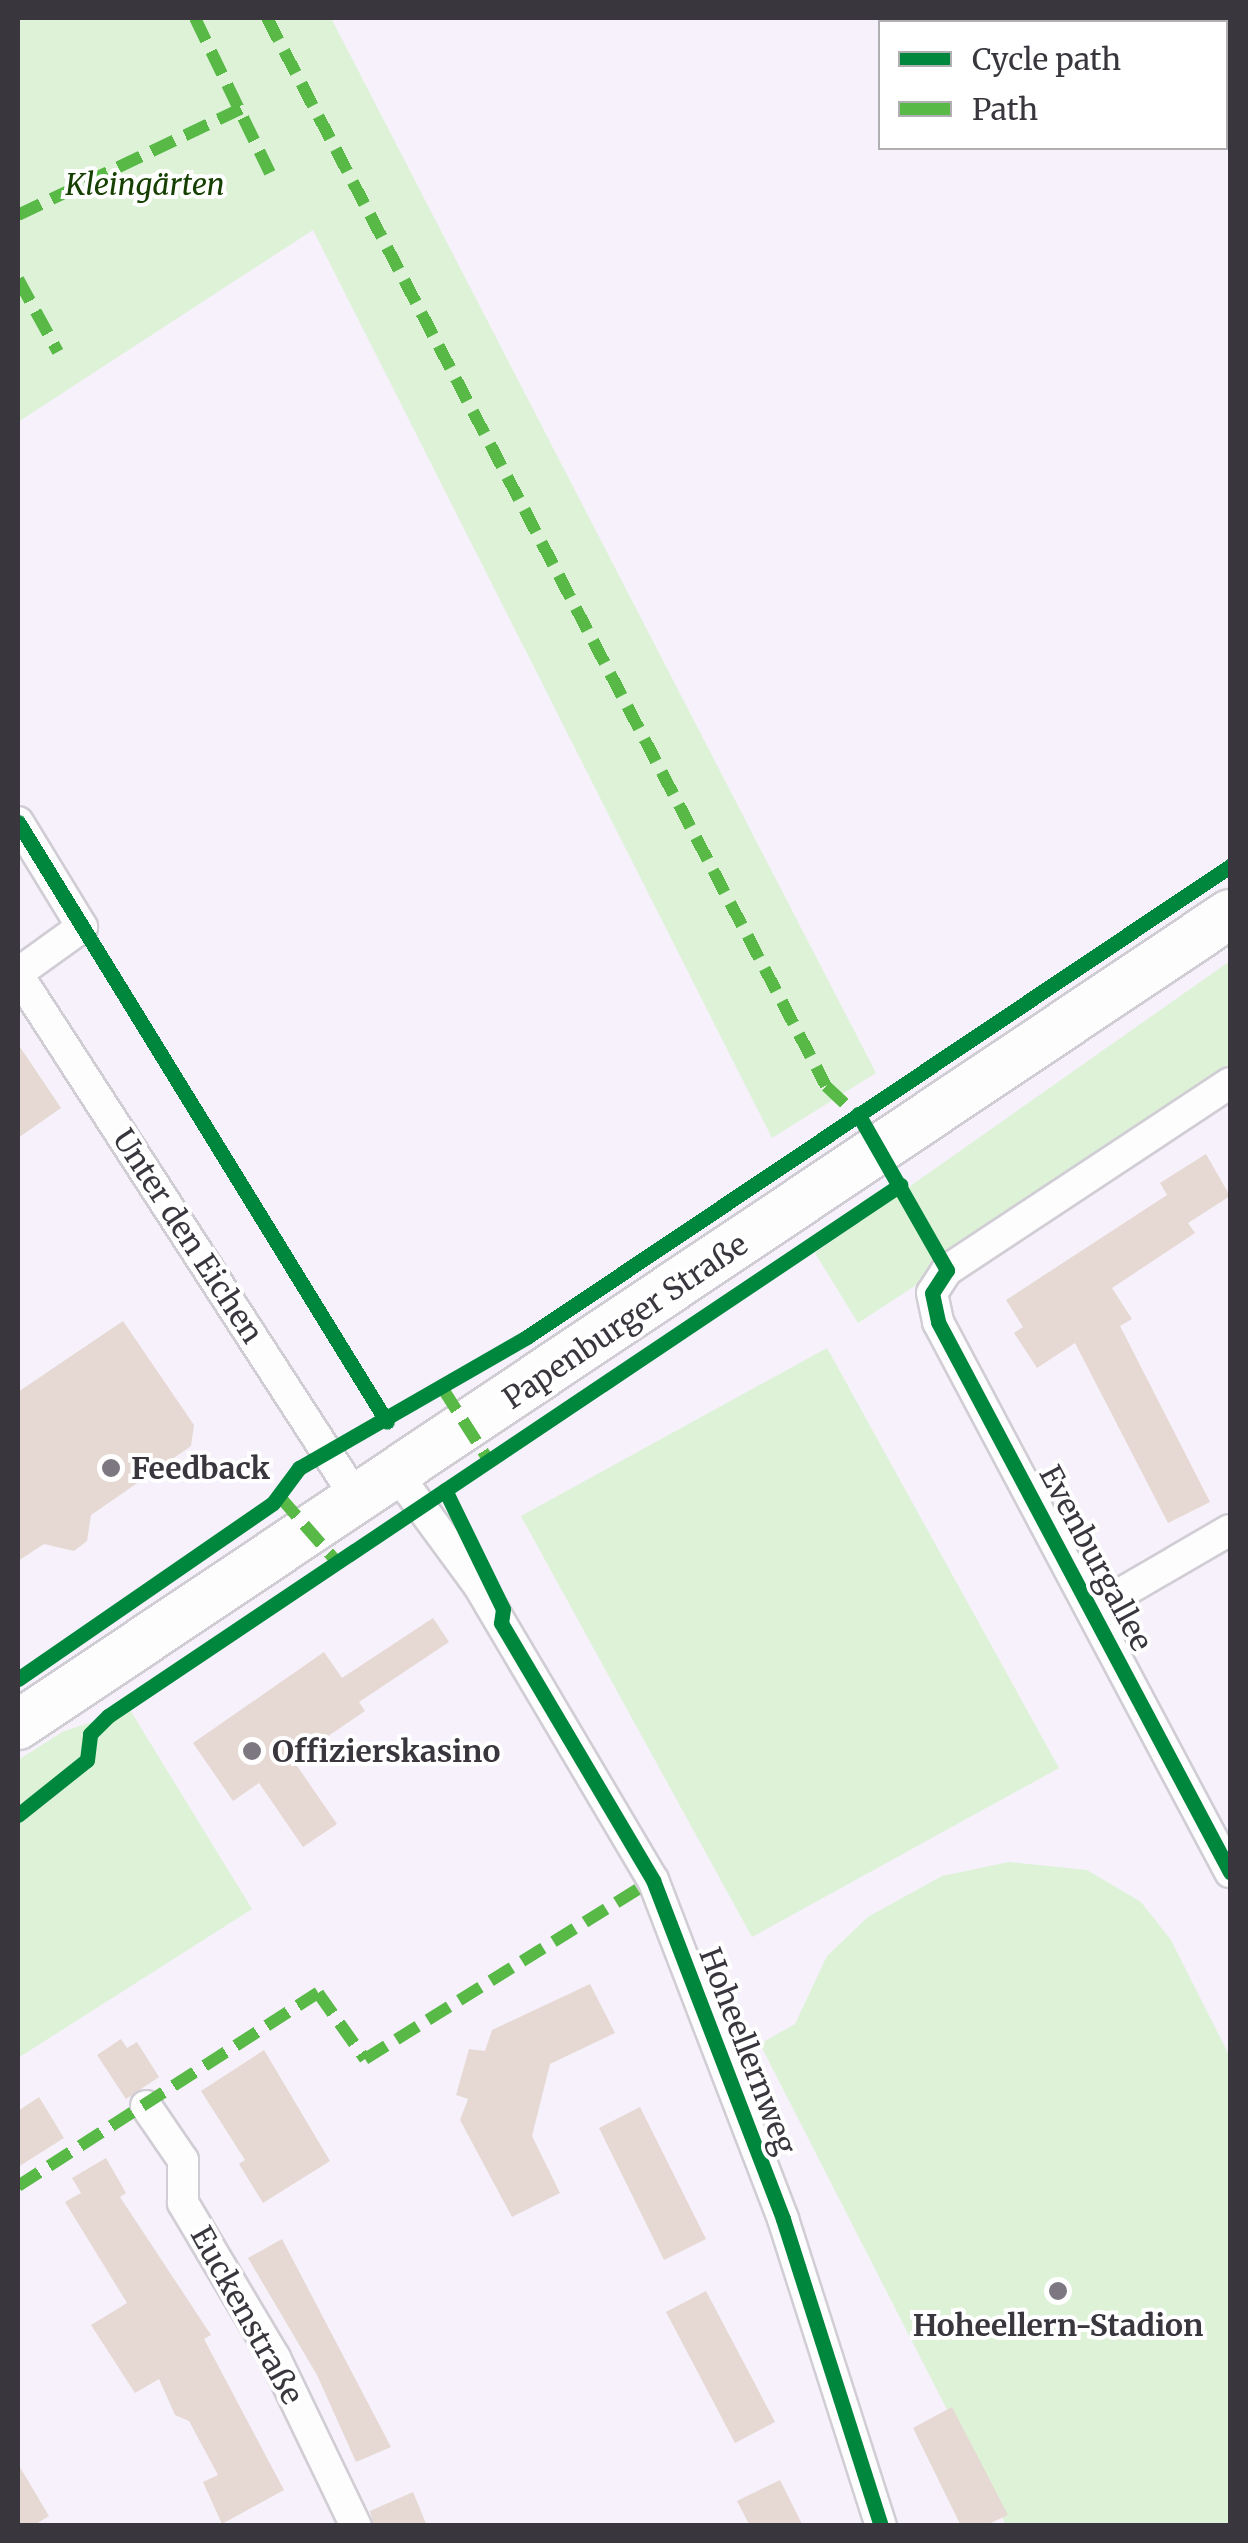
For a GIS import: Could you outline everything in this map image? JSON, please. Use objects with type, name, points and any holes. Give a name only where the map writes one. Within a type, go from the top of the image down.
[{"type":"main road","name":"Papenburger Straße","points":[[18,1725],[1230,914]]},
{"type":"street","points":[[18,822],[82,928],[18,974]]},
{"type":"street","name":"Unter den Eichen","points":[[18,974],[357,1499]]},
{"type":"street","name":"Evenburgallee","points":[[1230,1083],[947,1270],[932,1292],[938,1322],[1094,1609],[1230,1872]]},
{"type":"street","name":"Hoheellernweg","points":[[396,1473],[479,1586],[653,1880],[782,2220],[881,2526]]},
{"type":"street","points":[[1094,1609],[1230,1530]]},
{"type":"street","name":"Euckenstraße","points":[[146,2106],[183,2160],[183,2203],[275,2358],[356,2526]]},
{"type":"green space","name":"Kleingärten","points":[[18,18],[331,18],[876,1073],[772,1138],[313,230],[18,422]]},
{"type":"green space","points":[[1230,961],[1230,1080],[858,1323],[815,1253]]},
{"type":"green space","points":[[827,1348],[1059,1768],[752,1937],[521,1516]]},
{"type":"green space","points":[[130,1710],[252,1909],[18,2058],[18,1760],[64,1731]]},
{"type":"green space","name":"Hoheellern-Stadion","points":[[1009,1862],[1087,1870],[1141,1902],[1171,1940],[1230,2057],[1230,2525],[1006,2525],[760,2044],[795,2024],[827,1956],[868,1917],[942,1876]]},
{"type":"building","points":[[18,1044],[61,1108],[18,1138]]},
{"type":"building","points":[[1206,1154],[1230,1196],[1188,1223],[1195,1233],[1112,1288],[1132,1319],[1120,1326],[1210,1502],[1168,1523],[1075,1343],[1037,1368],[1014,1333],[1023,1327],[1006,1300],[1167,1195],[1160,1183]]},
{"type":"building","points":[[123,1321],[194,1425],[191,1446],[91,1515],[87,1541],[74,1551],[44,1544],[18,1561],[18,1392]]},
{"type":"building","name":"Offizierskasino","points":[[433,1618],[449,1642],[359,1702],[365,1711],[293,1760],[337,1824],[303,1847],[259,1783],[233,1801],[193,1743],[324,1652],[342,1678]]},
{"type":"building","points":[[590,1984],[615,2033],[550,2064],[532,2136],[560,2193],[512,2217],[460,2120],[468,2099],[456,2095],[469,2049],[485,2051],[492,2030]]},
{"type":"building","points":[[121,2039],[127,2048],[137,2042],[159,2077],[126,2099],[97,2055]]},
{"type":"building","points":[[264,2050],[330,2161],[263,2203],[239,2164],[245,2160],[201,2091]]},
{"type":"building","points":[[39,2097],[64,2138],[18,2167],[18,2111]]},
{"type":"building","points":[[640,2107],[706,2239],[664,2260],[599,2128]]},
{"type":"building","points":[[106,2158],[126,2193],[120,2197],[211,2335],[204,2339],[284,2490],[222,2524],[203,2482],[218,2475],[189,2421],[175,2415],[159,2379],[135,2393],[91,2325],[127,2303],[65,2202],[81,2193],[72,2178]]},
{"type":"building","points":[[282,2239],[391,2447],[356,2462],[317,2375],[248,2258]]},
{"type":"building","points":[[706,2291],[775,2422],[735,2443],[666,2312]]},
{"type":"building","points":[[952,2407],[1008,2515],[984,2526],[961,2526],[913,2428]]},
{"type":"building","points":[[18,2464],[49,2516],[33,2526],[18,2526]]},
{"type":"building","points":[[780,2480],[803,2526],[750,2526],[737,2501]]},
{"type":"building","points":[[413,2492],[427,2526],[374,2526],[370,2511]]},
{"type":"marked path","points":[[195,18],[270,173]]},
{"type":"marked path","points":[[267,18],[826,1086],[861,1119]]},
{"type":"marked path","points":[[18,215],[244,107]]},
{"type":"marked path","points":[[18,279],[58,352]]},
{"type":"marked path","points":[[443,1389],[489,1461]]},
{"type":"marked path","points":[[280,1497],[336,1561]]},
{"type":"marked path","points":[[18,2186],[318,1993],[365,2059],[653,1880]]},
{"type":"cycle path","points":[[18,822],[387,1422]]},
{"type":"cycle path","points":[[18,1679],[273,1503],[299,1468],[527,1337],[1230,866]]},
{"type":"cycle path","points":[[858,1114],[947,1270],[932,1293],[938,1322],[1230,1872]]},
{"type":"cycle path","points":[[18,1815],[87,1760],[90,1734],[108,1716],[900,1185]]},
{"type":"cycle path","points":[[445,1490],[503,1609],[501,1623],[653,1880],[783,2219],[881,2526]]},
{"type":"place","name":"Feedback","points":[[111,1468]]},
{"type":"place","name":"Offizierskasino","points":[[252,1751]]},
{"type":"place","name":"Hoheellern-Stadion","points":[[1058,2291]]}]
